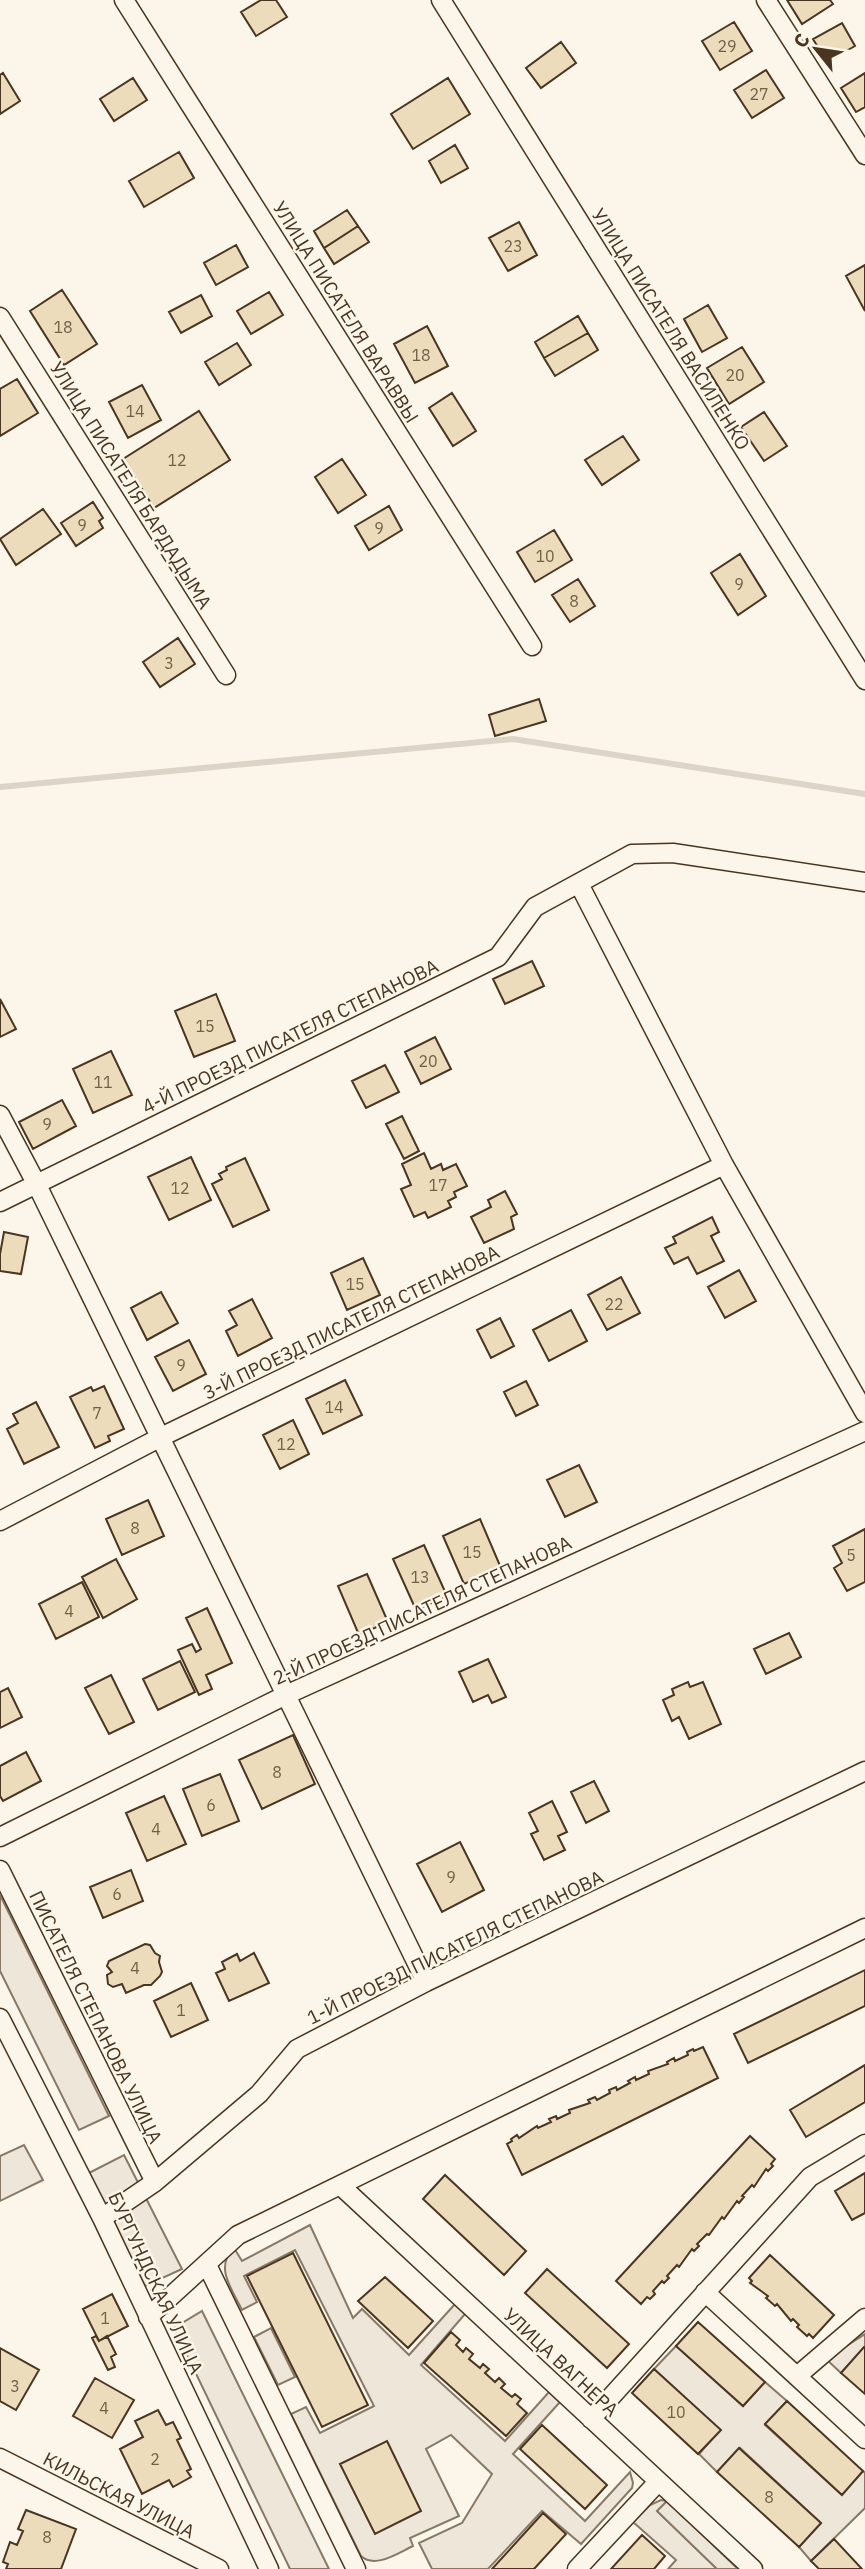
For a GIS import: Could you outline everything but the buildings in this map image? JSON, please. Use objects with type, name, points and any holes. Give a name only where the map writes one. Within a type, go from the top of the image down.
[{"type":"street","name":"УЛИЦА ПИСАТЕЛЯ ВАРАВВЫ","points":[[124,0],[532,646]]},
{"type":"street","name":"УЛИЦА ПИСАТЕЛЯ ВАСИЛЕНКО","points":[[441,0],[865,680]]},
{"type":"street","points":[[766,0],[865,155]]},
{"type":"street","name":"УЛИЦА ПИСАТЕЛЯ БАРДАДЫМА","points":[[0,317],[226,675]]},
{"type":"street","points":[[865,882],[673,853],[632,854],[579,884],[724,1165],[865,1413]]},
{"type":"street","name":"4-Й ПРОЕЗД ПИСАТЕЛЯ СТЕПАНОВА","points":[[0,1202],[498,957],[535,907],[579,884]]},
{"type":"street","points":[[0,1115],[161,1437],[426,1982]]},
{"type":"street","name":"3-Й ПРОЕЗД ПИСАТЕЛЯ СТЕПАНОВА","points":[[0,1521],[161,1437],[724,1165]]},
{"type":"street","name":"2-Й ПРОЕЗД ПИСАТЕЛЯ СТЕПАНОВА","points":[[0,1838],[286,1695],[865,1431]]},
{"type":"street","name":"1-Й ПРОЕЗД ПИСАТЕЛЯ СТЕПАНОВА","points":[[102,2218],[155,2182],[259,2094],[297,2049],[426,1982],[865,1771]]},
{"type":"street","name":"ПИСАТЕЛЯ СТЕПАНОВА УЛИЦА","points":[[0,1870],[155,2182]]},
{"type":"street","points":[[148,2317],[238,2235],[865,1928]]},
{"type":"street","name":"БУРГУНДСКАЯ УЛИЦА","points":[[0,2018],[102,2218],[269,2569]]},
{"type":"street","points":[[591,2419],[810,2177],[865,2144]]},
{"type":"street","name":"УЛИЦА ВАГНЕРА","points":[[341,2186],[753,2569]]},
{"type":"street","points":[[207,2265],[356,2569]]},
{"type":"street","points":[[705,2292],[865,2439]]},
{"type":"street","points":[[797,2376],[865,2318]]},
{"type":"street","name":"КИЛЬСКАЯ УЛИЦА","points":[[0,2458],[219,2569]]},
{"type":"street","points":[[577,2569],[658,2482]]},
{"type":"shaded area","points":[[0,1895],[109,2116],[79,2130],[0,1971]]},
{"type":"shaded area","points":[[24,2145],[43,2180],[0,2201],[0,2156]]},
{"type":"shaded area","points":[[124,2155],[182,2269],[145,2286],[87,2174]]},
{"type":"shaded area","points":[[310,2225],[353,2318],[362,2309],[409,2355],[455,2304],[465,2314],[421,2365],[505,2441],[549,2392],[560,2402],[513,2454],[585,2521],[630,2472],[632,2488],[581,2544],[542,2511],[488,2569],[432,2569],[419,2543],[462,2523],[492,2474],[451,2435],[426,2449],[459,2516],[410,2538],[413,2546],[394,2556],[373,2561],[361,2556],[291,2414],[306,2407],[320,2433],[374,2406],[295,2250],[244,2276],[257,2302],[242,2310],[225,2270],[228,2255],[234,2248],[242,2261]]},
{"type":"shaded area","points":[[202,2311],[329,2569],[290,2569],[174,2328]]},
{"type":"shaded area","points":[[271,2328],[295,2377],[278,2385],[254,2337]]},
{"type":"shaded area","points":[[865,2334],[865,2347],[841,2373],[826,2359]]},
{"type":"shaded area","points":[[676,2346],[743,2406],[765,2382],[787,2401],[765,2425],[841,2494],[863,2471],[865,2473],[865,2508],[811,2561],[799,2547],[821,2523],[740,2448],[717,2472],[699,2454],[720,2430],[654,2369]]},
{"type":"shaded area","points":[[661,2500],[667,2501],[658,2512],[717,2569],[668,2569],[676,2560],[633,2522],[650,2505]]},
{"type":"shaded area","points":[[667,2501],[738,2569],[717,2569],[657,2511]]},
{"type":"waterway","points":[[0,787],[513,739],[865,794]]}]
